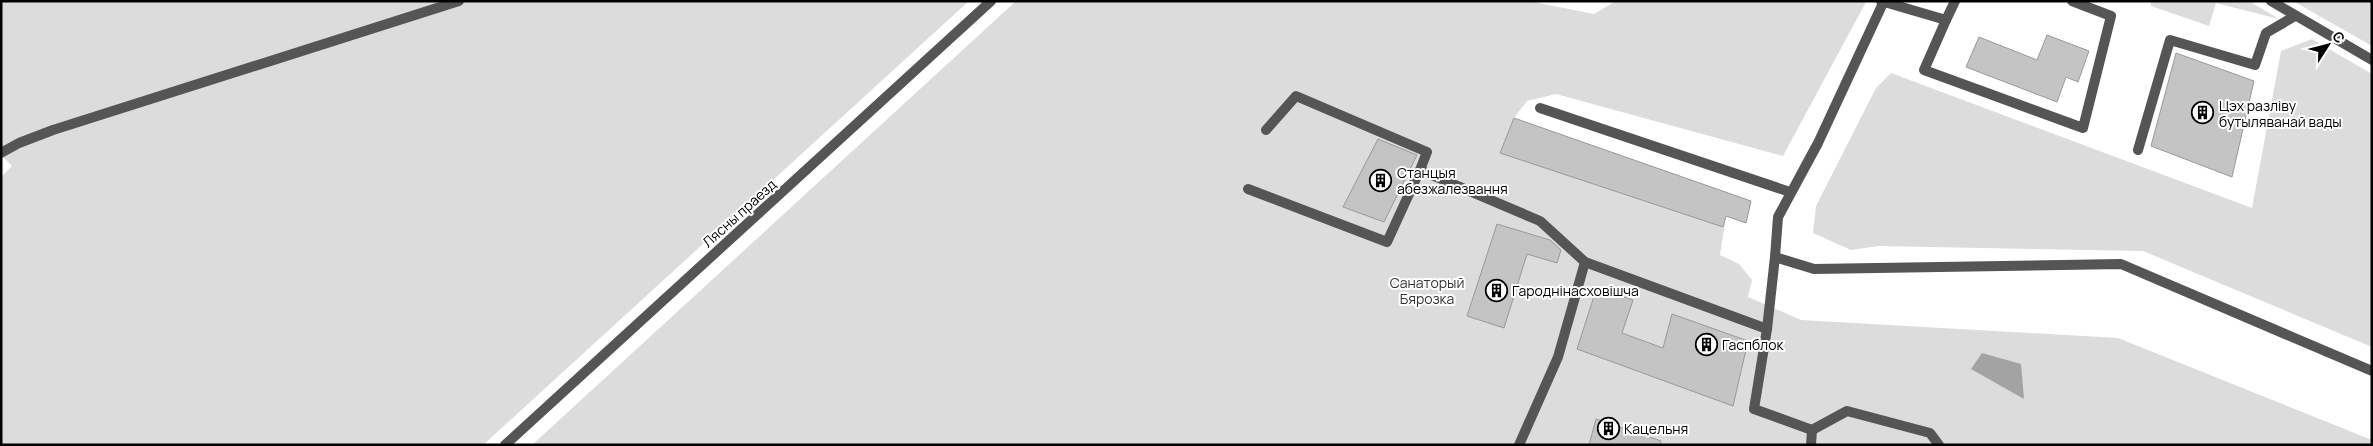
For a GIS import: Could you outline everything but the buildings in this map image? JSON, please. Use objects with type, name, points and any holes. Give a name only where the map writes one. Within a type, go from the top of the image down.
[{"type":"street","points":[[1,153],[19,143],[53,130],[459,1]]},
{"type":"street","name":"Лясны праезд","points":[[505,445],[991,1]]},
{"type":"street","points":[[1956,1],[1924,70],[2083,128],[2111,16],[2072,1]]},
{"type":"street","points":[[2271,1],[2372,60]]},
{"type":"street","points":[[1938,445],[1930,433],[1847,411],[1812,430],[1754,409],[1767,329],[1778,217],[1818,143],[1883,2],[1946,20]]},
{"type":"street","points":[[2138,150],[2170,40],[2256,65],[2266,33],[2295,16]]},
{"type":"street","points":[[1248,189],[1387,242],[1427,152],[1296,96],[1266,130]]},
{"type":"street","points":[[1540,108],[1790,192]]},
{"type":"street","points":[[1420,170],[1540,221],[1585,262],[1767,329]]},
{"type":"street","points":[[1775,257],[1814,269],[2121,264],[2372,371]]},
{"type":"street","points":[[1519,445],[1558,357],[1585,262]]},
{"type":"street","points":[[1811,445],[1812,430]]},
{"type":"green space","points":[[1,1],[969,1],[483,445],[1,445],[1,177],[12,166],[1,155]]},
{"type":"green space","name":"Санаторый Бярозка","points":[[1016,1],[1529,1],[1594,14],[1616,1],[1865,1],[1783,156],[1556,94],[1527,101],[1514,118],[1751,201],[1746,223],[1726,216],[1720,255],[1739,264],[1752,280],[1748,297],[1801,320],[2118,338],[2372,440],[2372,445],[532,445]]},
{"type":"green space","points":[[2151,1],[2249,1],[2279,19],[2216,3],[2209,26],[2151,6]]},
{"type":"green space","points":[[2293,1],[2372,1],[2372,46]]},
{"type":"green space","points":[[2312,39],[2372,74],[2372,347],[2143,251],[1878,246],[1851,250],[1813,233],[1816,206],[1876,88],[1891,73],[2252,208],[2281,51]]},
{"type":"shaded area","points":[[1982,353],[2021,364],[2024,399],[1971,369]]},
{"type":"place","name":"Цэх разліву бутыляванай вады","points":[[2203,113]]},
{"type":"place","name":"Станцыя абезжалезвання","points":[[1381,180]]},
{"type":"place","name":"Гароднінасховішча","points":[[1496,290]]},
{"type":"place","name":"Гаспблок","points":[[1706,344]]},
{"type":"place","name":"Кацельня","points":[[1608,428]]}]
